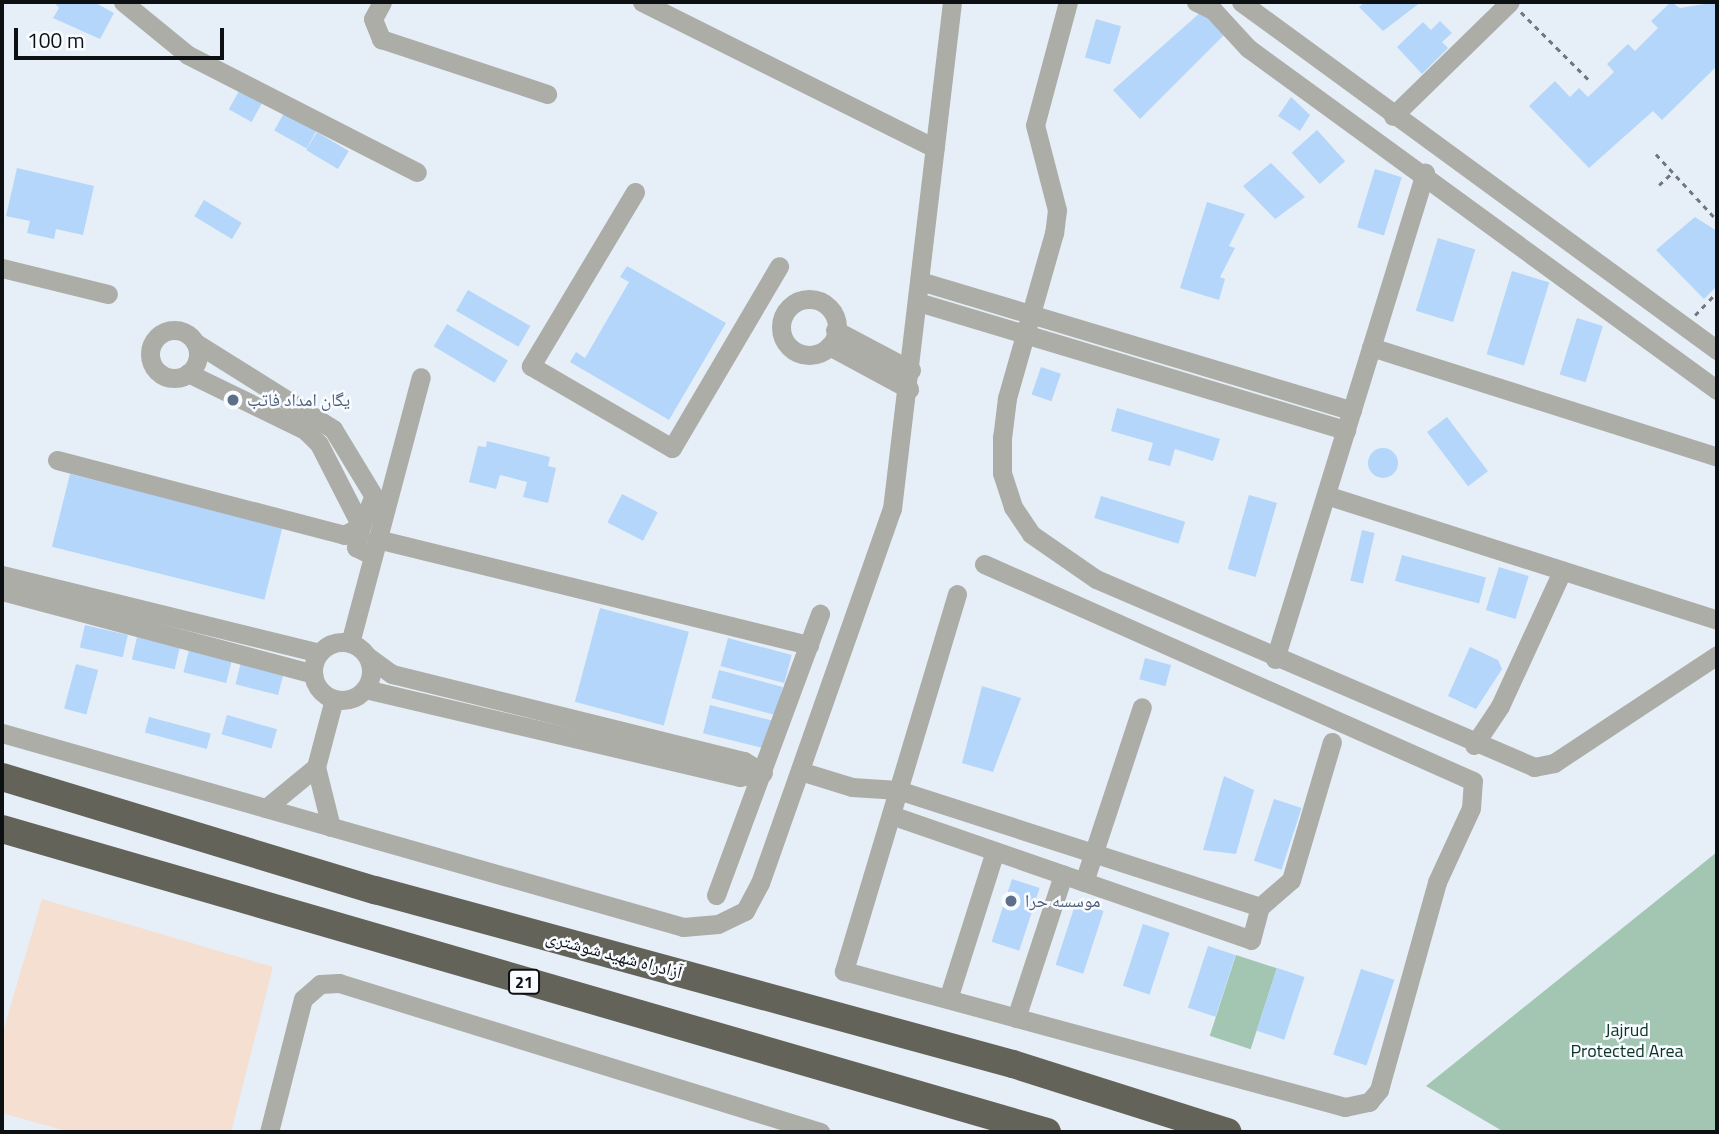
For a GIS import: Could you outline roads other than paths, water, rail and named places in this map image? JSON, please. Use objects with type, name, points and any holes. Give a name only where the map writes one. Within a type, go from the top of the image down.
[{"type":"highway","name":"آزادراه شهید شوشتری","points":[[2,777],[375,890],[1013,1065],[1227,1132]]},
{"type":"highway","name":"21","points":[[2,829],[1047,1132]]},
{"type":"street","points":[[123,2],[188,55],[416,172]]},
{"type":"street","points":[[383,2],[373,19],[381,39],[547,94]]},
{"type":"street","points":[[642,2],[936,148]]},
{"type":"street","points":[[2,733],[683,927],[718,924],[745,911],[760,883],[892,509],[910,380],[952,2]]},
{"type":"street","points":[[1068,2],[1035,125],[1057,210],[1007,398],[1002,473],[1013,507],[1031,534],[1096,579],[1474,745],[1534,767],[1554,763],[1717,655]]},
{"type":"street","points":[[1196,2],[1213,10],[1248,48],[1425,173],[1717,390]]},
{"type":"street","points":[[1241,2],[1393,116],[1717,350]]},
{"type":"street","points":[[1393,116],[1511,2]]},
{"type":"street","points":[[1275,659],[1425,173]]},
{"type":"street","points":[[635,192],[531,366],[671,448],[779,266]]},
{"type":"street","points":[[2,268],[108,294]]},
{"type":"street","points":[[920,281],[1352,411]]},
{"type":"street","points":[[805,295],[814,298],[840,317],[832,338],[815,357],[790,347],[779,337],[789,313],[805,295]]},
{"type":"street","points":[[761,297],[789,313]]},
{"type":"street","points":[[918,302],[1346,430]]},
{"type":"street","points":[[379,505],[325,421],[170,329],[149,349],[152,365],[164,376],[188,373],[305,430],[319,444],[361,526],[356,547],[375,547],[809,645]]},
{"type":"street","points":[[832,338],[910,380]]},
{"type":"street","points":[[188,373],[198,359],[196,343]]},
{"type":"street","points":[[1371,347],[1717,457]]},
{"type":"street","points":[[349,643],[375,547],[379,505],[421,377]]},
{"type":"street","points":[[57,460],[344,535],[361,526],[379,505]]},
{"type":"street","points":[[1326,495],[1717,620]]},
{"type":"street","points":[[957,594],[844,971],[1345,1107],[1369,1102],[1379,1090],[1437,882],[1474,789],[1468,774],[984,564]]},
{"type":"street","points":[[1474,745],[1500,706],[1562,571]]},
{"type":"street","points":[[2,575],[319,653],[349,643]]},
{"type":"street","points":[[2,591],[313,674],[334,699]]},
{"type":"street","points":[[716,895],[820,614]]},
{"type":"street","points":[[349,643],[392,674],[744,761],[763,774]]},
{"type":"street","points":[[313,674],[319,653]]},
{"type":"street","points":[[365,689],[367,656]]},
{"type":"street","points":[[334,699],[365,689],[740,777],[763,774]]},
{"type":"street","points":[[331,827],[316,767],[334,699]]},
{"type":"street","points":[[1084,882],[1142,707]]},
{"type":"street","points":[[891,815],[1251,940],[1260,906],[1291,880],[1332,742]]},
{"type":"street","points":[[266,808],[316,767]]},
{"type":"street","points":[[800,771],[852,787],[898,790],[1260,906]]},
{"type":"street","points":[[948,999],[995,851]]},
{"type":"street","points":[[1016,1018],[1063,875]]},
{"type":"street","points":[[269,1132],[303,999],[320,984],[339,983],[820,1132]]},
{"type":"place","name":"یگان امداد فاتب","points":[[233,400]]},
{"type":"place","name":"موسسه حرا","points":[[1011,901]]},
{"type":"park label","name":"Jajrud Protected Area","points":[[1627,1041]]}]
